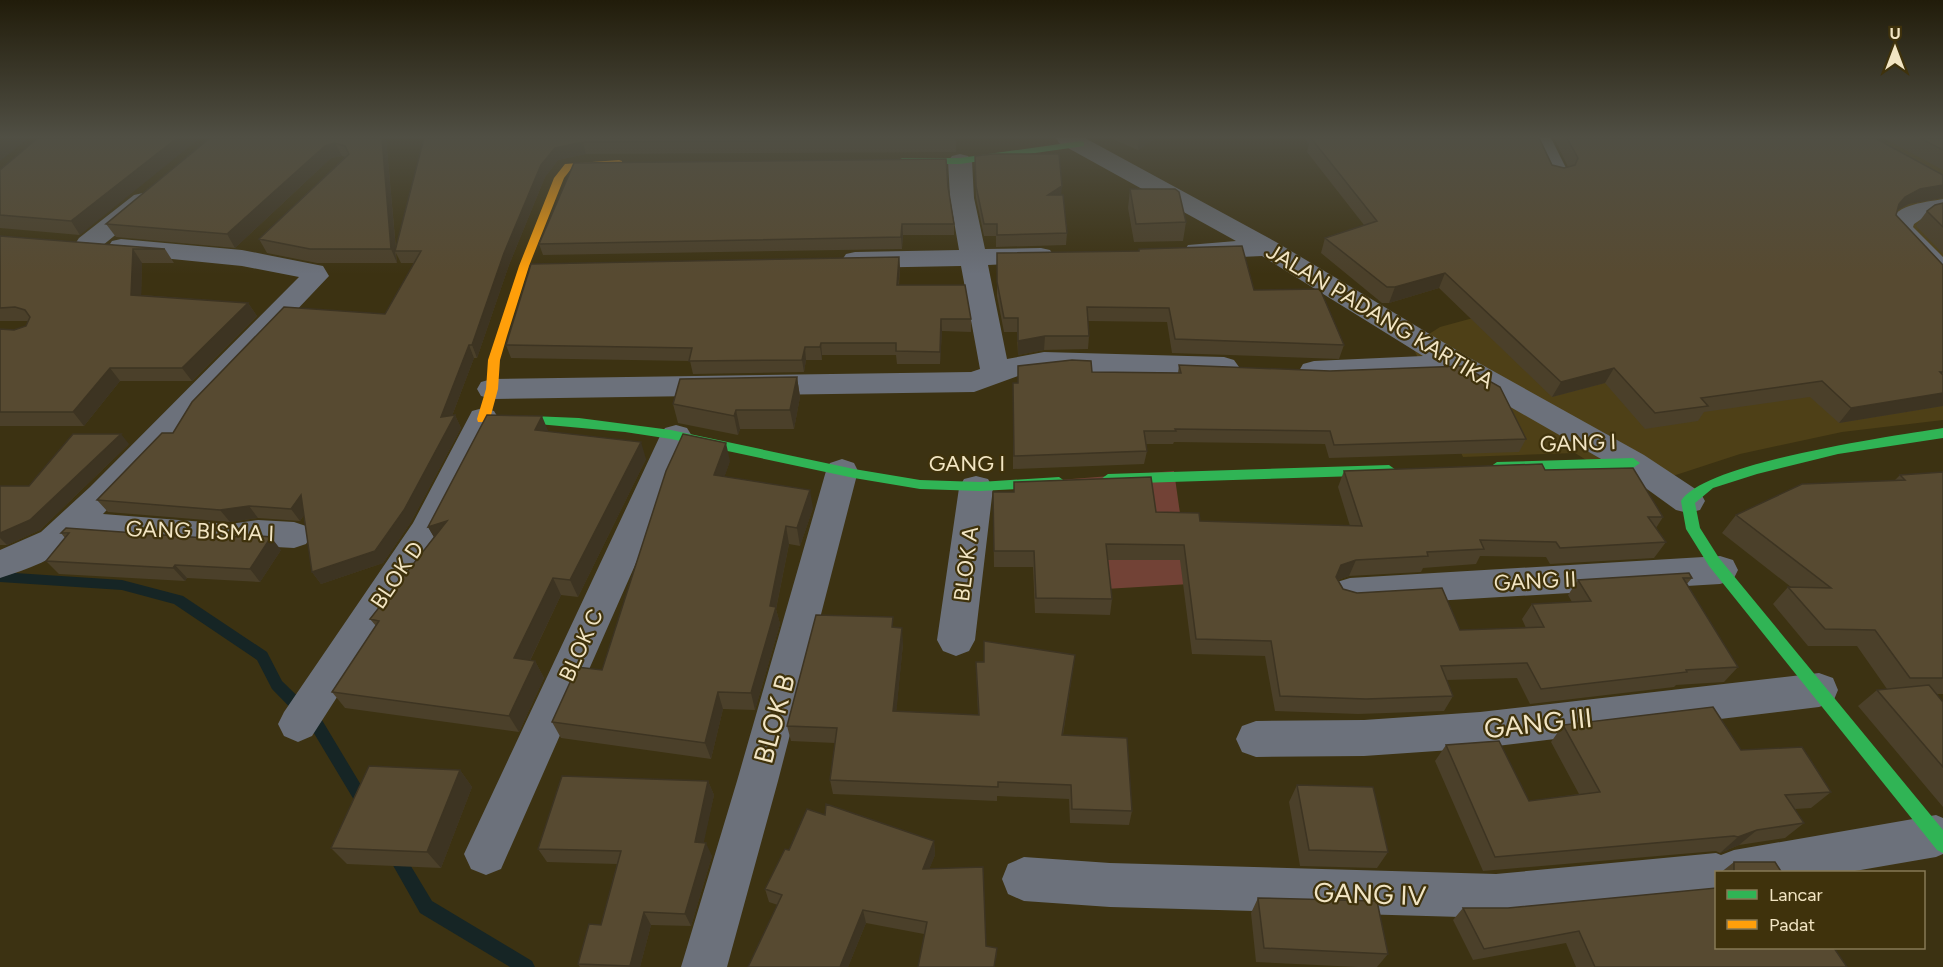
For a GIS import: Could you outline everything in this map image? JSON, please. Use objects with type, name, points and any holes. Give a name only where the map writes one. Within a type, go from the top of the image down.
[{"type":"street","points":[[558,183],[536,266],[494,360],[488,404],[974,382],[990,377],[995,372],[1044,362],[1071,361],[1256,369]]},
{"type":"street","points":[[961,183],[962,198],[995,372]]},
{"type":"street","name":"JALAN PADANG KARTIKA","points":[[1150,183],[1267,248],[1458,364],[1634,463],[1688,501]]},
{"type":"street","points":[[0,564],[30,553],[53,541],[102,496],[315,276],[313,272],[242,258],[76,243],[158,188]]},
{"type":"street","points":[[1943,206],[1914,213],[1902,220],[1900,228],[1943,273]]},
{"type":"street","points":[[242,258],[267,234]]},
{"type":"street","points":[[1173,251],[1267,248]]},
{"type":"street","points":[[831,261],[1067,255]]},
{"type":"street","points":[[1291,370],[1326,372],[1458,364]]},
{"type":"street","name":"GANG I","points":[[488,404],[522,418],[573,420],[676,436],[901,482],[976,488],[1003,484],[1071,481]]},
{"type":"street","name":"BLOK D","points":[[298,724],[426,531],[488,404]]},
{"type":"street","points":[[1744,871],[1940,840],[1720,570],[1703,547],[1687,513],[1688,501],[1708,485],[1755,470],[1838,449],[1943,433]]},
{"type":"street","name":"BLOK C","points":[[486,854],[676,436]]},
{"type":"street","name":"GANG I","points":[[1481,468],[1634,463]]},
{"type":"street","points":[[1094,480],[1399,470]]},
{"type":"street","name":"BLOK B","points":[[704,967],[746,831],[781,692],[842,471]]},
{"type":"street","name":"BLOK A","points":[[956,640],[976,488]]},
{"type":"street","name":"GANG BISMA I","points":[[70,525],[230,537],[258,533],[294,535]]},
{"type":"street","name":"GANG II","points":[[1350,592],[1720,570]]},
{"type":"street","name":"GANG III","points":[[1256,739],[1364,738],[1480,730],[1820,690]]},
{"type":"street","name":"GANG IV","points":[[1024,879],[1110,885],[1496,896],[1715,875]]},
{"type":"shaded area","points":[[1780,183],[1943,183],[1943,420],[1842,432],[1740,454],[1633,489],[1575,453],[1463,457],[1412,345],[1440,327],[1521,305]]},
{"type":"shaded area","points":[[1174,471],[1190,584],[1071,591],[1059,480]]},
{"type":"building","points":[[0,183],[119,183],[71,221],[0,215]]},
{"type":"building","points":[[155,183],[284,183],[227,234],[106,224]]},
{"type":"building","points":[[318,183],[386,183],[391,249],[310,249],[259,239]]},
{"type":"building","points":[[412,183],[533,183],[504,253],[472,345],[469,345],[441,417],[455,415],[404,510],[375,551],[312,572],[301,495],[291,509],[249,506],[220,510],[97,500],[162,433],[173,433],[192,402],[284,307],[385,314],[421,251],[395,251]]},
{"type":"building","points":[[565,183],[948,183],[954,224],[902,224],[901,237],[539,244]]},
{"type":"building","points":[[976,183],[1062,183],[1062,186],[1048,195],[1063,195],[1067,233],[997,235],[997,224],[984,224]]},
{"type":"building","points":[[1347,183],[1943,183],[1943,185],[1920,189],[1905,197],[1899,204],[1896,215],[1943,265],[1943,372],[1940,372],[1943,375],[1943,393],[1851,408],[1822,381],[1701,398],[1708,406],[1655,413],[1614,368],[1561,382],[1445,273],[1395,287],[1387,287],[1325,238],[1377,221]]},
{"type":"building","points":[[1130,189],[1175,189],[1179,192],[1186,222],[1136,224]]},
{"type":"building","points":[[1943,203],[1943,227],[1927,211]]},
{"type":"building","points":[[0,236],[165,249],[133,249],[131,295],[248,303],[182,368],[110,368],[73,412],[0,412],[0,329],[14,330],[26,326],[30,317],[25,310],[15,307],[0,308]]},
{"type":"building","points":[[1242,246],[1254,290],[1320,289],[1344,345],[1175,339],[1169,308],[1087,307],[1089,336],[1045,336],[1018,341],[1018,318],[1004,318],[997,282],[997,253],[1139,251],[1139,249]]},
{"type":"building","points":[[899,257],[897,285],[965,285],[971,319],[941,319],[940,352],[896,351],[896,343],[821,343],[820,347],[805,347],[802,360],[689,361],[692,348],[506,345],[531,264]]},
{"type":"building","points":[[1072,360],[1091,361],[1092,372],[1181,373],[1179,365],[1330,371],[1463,366],[1500,387],[1526,439],[1334,445],[1330,431],[1175,429],[1176,431],[1144,431],[1147,451],[1014,456],[1013,383],[1018,383],[1018,366]]},
{"type":"building","points":[[797,377],[790,410],[736,410],[734,416],[673,404],[680,379]]},
{"type":"building","points":[[487,415],[542,416],[535,430],[641,442],[570,580],[553,578],[514,658],[535,661],[509,716],[332,692],[379,621],[370,619],[447,521],[428,527]]},
{"type":"building","points":[[73,434],[121,434],[30,520],[0,533],[0,486],[29,486]]},
{"type":"building","points":[[683,434],[726,443],[714,475],[810,490],[797,528],[786,526],[770,606],[776,607],[751,693],[718,692],[705,743],[552,722],[577,667],[602,670],[666,471]]},
{"type":"building","points":[[1542,464],[1545,470],[1633,468],[1663,517],[1648,517],[1666,542],[1560,548],[1556,542],[1480,540],[1484,549],[1427,552],[1428,556],[1356,560],[1341,565],[1336,577],[1343,589],[1357,593],[1442,588],[1460,630],[1544,627],[1532,604],[1591,601],[1578,580],[1689,573],[1692,578],[1683,578],[1738,667],[1686,670],[1687,672],[1541,689],[1527,663],[1441,666],[1453,696],[1366,699],[1280,696],[1271,641],[1196,639],[1184,545],[1106,544],[1112,599],[1036,598],[1034,551],[994,551],[993,492],[1014,492],[1014,482],[1151,477],[1156,512],[1199,513],[1200,521],[1362,526],[1344,471]]},
{"type":"building","points":[[1943,472],[1943,678],[1910,678],[1875,630],[1825,629],[1788,587],[1831,588],[1736,515],[1802,484],[1905,480],[1900,475]]},
{"type":"building","points":[[66,528],[219,539],[248,535],[271,537],[250,569],[175,565],[173,568],[46,561],[69,533],[61,533]]},
{"type":"building","points":[[816,615],[893,617],[892,627],[902,628],[893,711],[979,715],[976,662],[984,662],[984,641],[1075,655],[1062,735],[1127,738],[1132,811],[1072,809],[1071,785],[998,782],[998,787],[830,780],[837,728],[787,726]]},
{"type":"building","points":[[1929,685],[1943,702],[1943,767],[1877,690]]},
{"type":"building","points":[[1713,707],[1741,750],[1802,747],[1831,792],[1785,795],[1804,823],[1757,830],[1738,837],[1495,857],[1446,745],[1499,741],[1529,801],[1600,792],[1563,725]]},
{"type":"building","points":[[369,766],[460,770],[427,852],[331,848]]},
{"type":"building","points":[[562,776],[708,781],[695,842],[706,843],[685,914],[644,912],[630,966],[578,964],[589,924],[601,925],[621,851],[538,849]]},
{"type":"building","points":[[1297,785],[1373,787],[1388,852],[1309,850]]},
{"type":"building","points":[[826,804],[934,841],[923,869],[983,867],[986,946],[997,948],[994,967],[918,967],[927,922],[863,910],[840,967],[748,967],[782,895],[765,889],[785,849],[789,850],[807,809],[825,815]]},
{"type":"building","points":[[1734,862],[1775,862],[1781,871],[1734,871]]},
{"type":"building","points":[[1715,888],[1715,949],[1835,949],[1847,967],[1595,967],[1579,931],[1484,949],[1463,908],[1508,908]]},
{"type":"building","points":[[1258,898],[1377,901],[1388,954],[1264,948]]},
{"type":"waterway","points":[[0,577],[122,585],[178,600],[262,656],[277,685],[317,725],[365,805]]},
{"type":"waterway","points":[[394,853],[426,907],[526,967]]},
{"type":"traffic: fast","points":[[532,420],[625,427],[900,482],[940,486],[1059,482]]},
{"type":"traffic: fast","points":[[1943,433],[1838,449],[1756,470],[1708,485],[1688,501],[1693,529],[1714,562],[1943,844]]},
{"type":"traffic: fast","points":[[1497,467],[1633,463]]},
{"type":"traffic: fast","points":[[1108,479],[1389,470]]},
{"type":"traffic: slow","points":[[532,420],[483,419],[492,389],[494,360],[501,336],[524,266],[557,183]]}]
